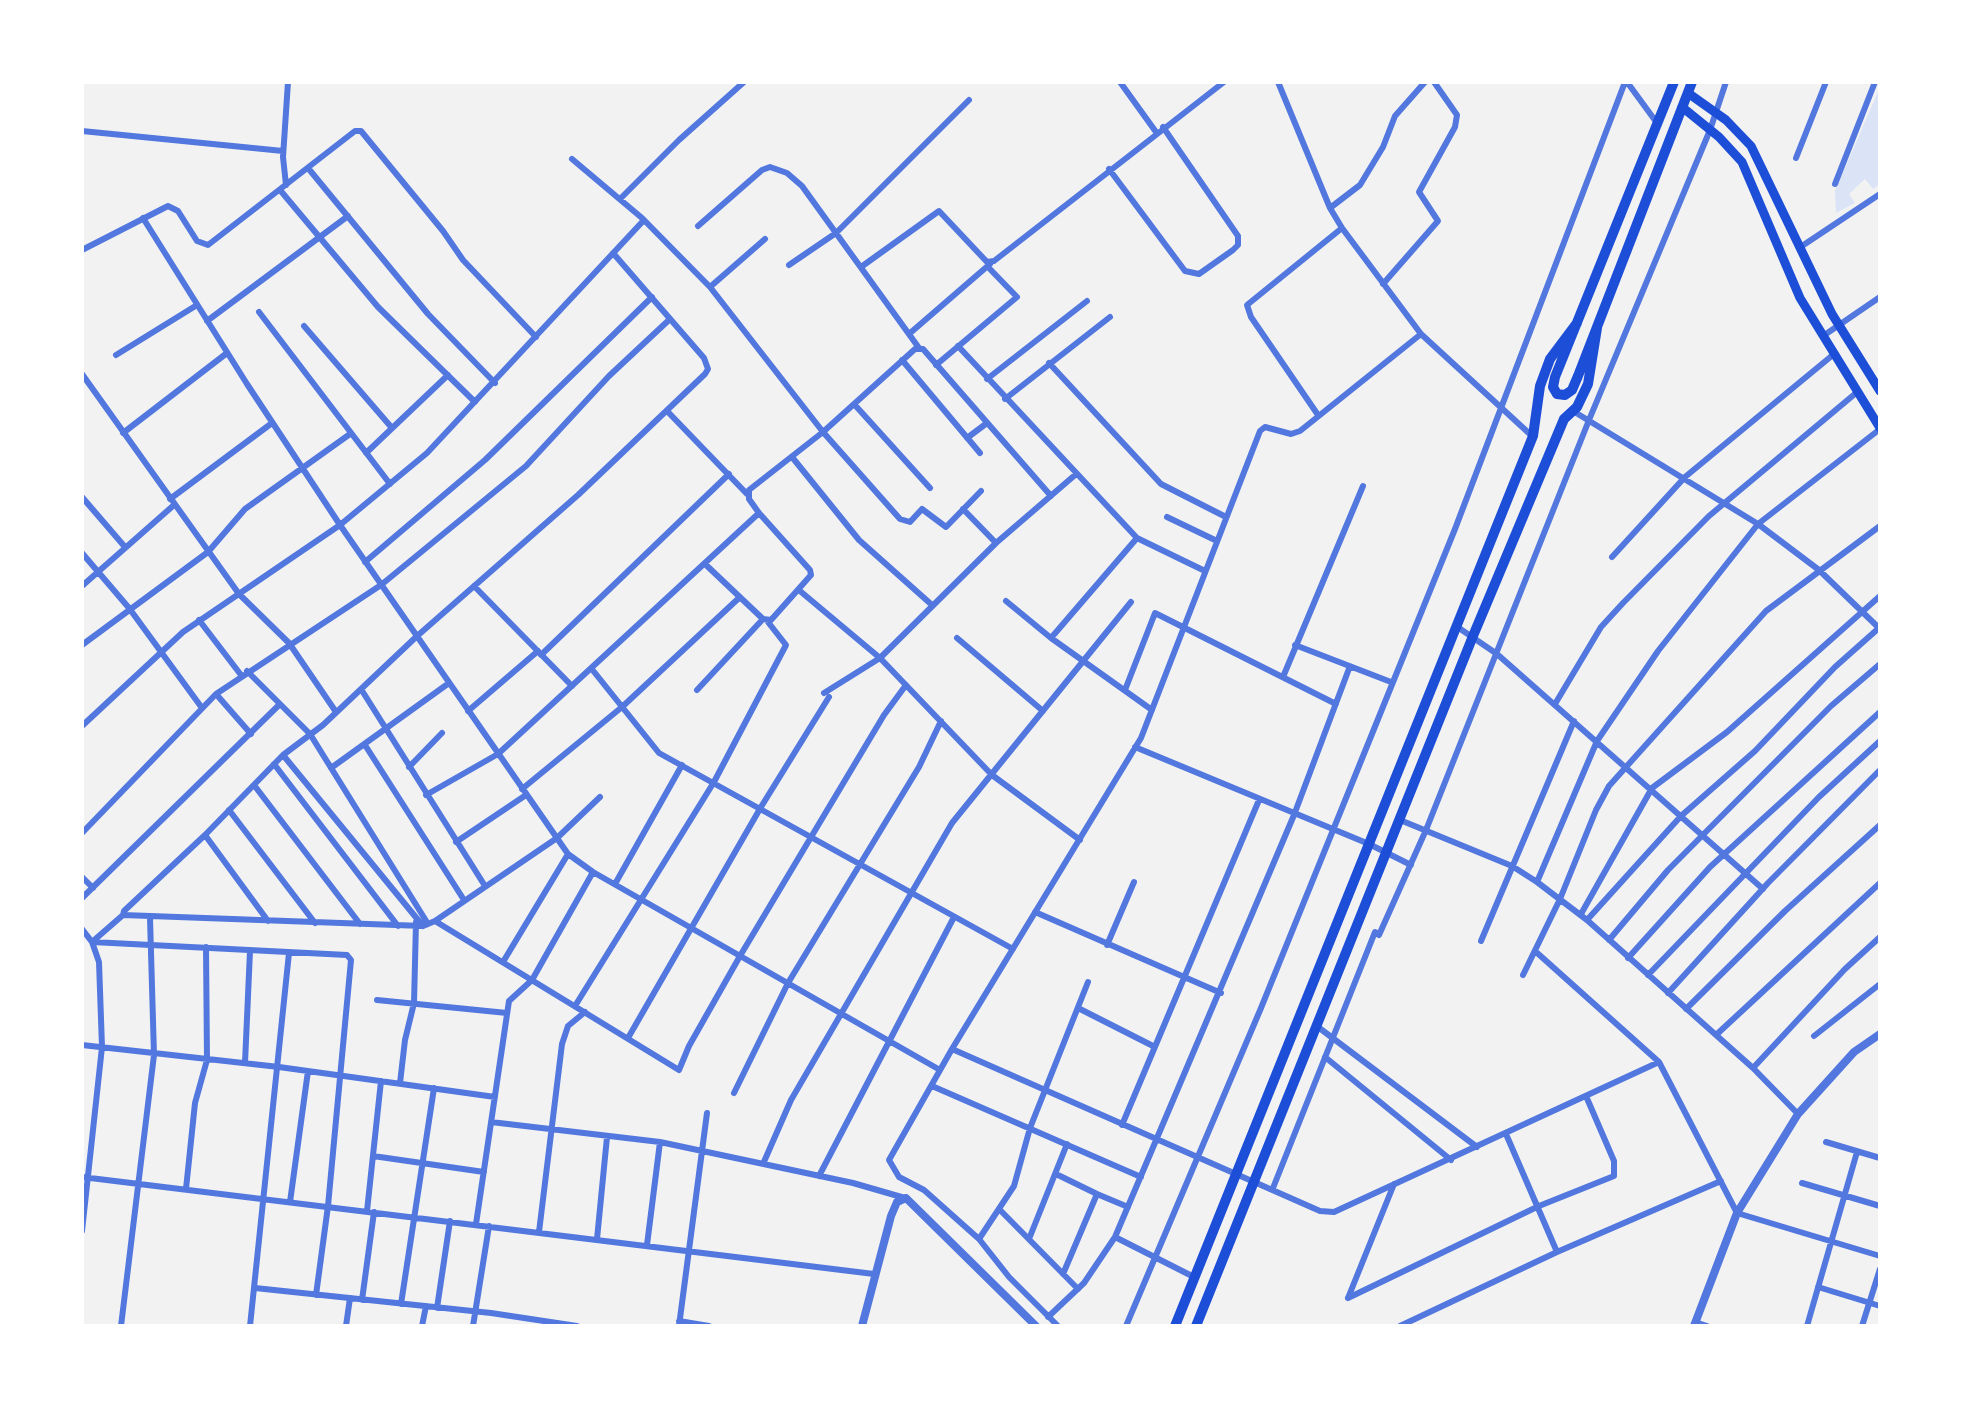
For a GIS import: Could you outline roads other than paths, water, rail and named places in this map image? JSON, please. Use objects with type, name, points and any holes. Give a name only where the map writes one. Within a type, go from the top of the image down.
[{"type":"highway","points":[[1674,82],[1555,377],[1553,387],[1557,394],[1564,395],[1572,390],[1690,88]]},
{"type":"highway","points":[[1175,1326],[1234,1172],[1370,844],[1533,436],[1540,386],[1550,359],[1577,323]]},
{"type":"highway","points":[[1196,1326],[1473,636],[1564,419],[1573,411],[1588,384],[1597,328]]},
{"type":"main road","points":[[1690,88],[1751,146],[1839,325],[1880,391]]},
{"type":"main road","points":[[1682,107],[1742,162],[1800,298],[1880,428]]},
{"type":"street","points":[[288,82],[283,188],[320,238],[378,307],[475,402]]},
{"type":"street","points":[[620,199],[744,82]]},
{"type":"street","points":[[1120,82],[1156,132]]},
{"type":"street","points":[[909,334],[989,265],[1109,169],[1224,82]]},
{"type":"street","points":[[1278,82],[1330,208],[1342,228],[1421,334],[1533,436]]},
{"type":"street","points":[[1330,208],[1360,185],[1376,160],[1395,116],[1425,82]]},
{"type":"street","points":[[1383,284],[1438,221],[1422,201],[1419,192],[1455,127],[1457,115],[1434,82]]},
{"type":"street","points":[[1626,82],[1658,124]]},
{"type":"street","points":[[1126,1326],[1198,1158],[1455,528],[1500,407],[1556,271],[1626,82]]},
{"type":"street","points":[[1273,1188],[1375,932],[1379,935],[1426,830],[1589,419],[1710,130],[1726,82]]},
{"type":"street","points":[[1796,158],[1826,82]]},
{"type":"street","points":[[1835,184],[1875,82]]},
{"type":"street","points":[[789,265],[836,233],[968,100]]},
{"type":"street","points":[[1109,169],[1185,271],[1199,274],[1233,250],[1238,245],[1238,236],[1163,127]]},
{"type":"street","points":[[82,131],[283,151]]},
{"type":"street","points":[[82,250],[161,208],[173,206],[197,241],[208,245],[355,131],[361,131],[443,231],[463,260],[536,337]]},
{"type":"street","points":[[572,159],[644,220],[710,288],[824,432],[904,523],[910,522],[922,509],[946,527],[981,491]]},
{"type":"street","points":[[698,226],[770,167],[795,178],[919,348],[1051,496]]},
{"type":"street","points":[[308,168],[428,314],[495,383]]},
{"type":"street","points":[[1799,248],[1880,194]]},
{"type":"street","points":[[860,267],[939,211],[1017,298],[936,365]]},
{"type":"street","points":[[207,321],[348,216]]},
{"type":"street","points":[[143,218],[227,353],[340,525],[568,854],[593,872],[940,1070]]},
{"type":"street","points":[[82,726],[199,620],[340,525],[427,453],[644,220]]},
{"type":"street","points":[[1318,415],[1251,317],[1247,305],[1342,228]]},
{"type":"street","points":[[710,288],[765,239]]},
{"type":"street","points":[[92,942],[205,835],[283,755],[336,712],[668,412],[708,369],[704,358],[613,253]]},
{"type":"street","points":[[365,562],[485,460],[652,297]]},
{"type":"street","points":[[1823,336],[1880,297]]},
{"type":"street","points":[[987,379],[1087,301]]},
{"type":"street","points":[[116,355],[197,305]]},
{"type":"street","points":[[259,312],[390,484]]},
{"type":"street","points":[[1005,399],[1110,317]]},
{"type":"street","points":[[82,833],[216,694],[289,643],[381,585],[526,466],[609,376],[670,318]]},
{"type":"street","points":[[304,326],[392,428]]},
{"type":"street","points":[[1058,1326],[979,1239],[924,1190],[899,1177],[889,1160],[952,1049],[1135,747],[1153,710],[1260,431],[1265,427],[1295,433],[1421,334]]},
{"type":"street","points":[[958,346],[1075,475],[1137,538],[1205,571]]},
{"type":"street","points":[[747,494],[824,432],[902,360],[919,348]]},
{"type":"street","points":[[123,433],[227,353]]},
{"type":"street","points":[[1612,557],[1685,478],[1834,354]]},
{"type":"street","points":[[902,360],[980,453]]},
{"type":"street","points":[[1049,363],[1161,484],[1226,517]]},
{"type":"street","points":[[82,374],[239,594],[289,643],[336,712]]},
{"type":"street","points":[[366,453],[448,375]]},
{"type":"street","points":[[1555,704],[1606,621],[1724,503],[1856,393]]},
{"type":"street","points":[[853,404],[930,488]]},
{"type":"street","points":[[1573,411],[1758,524],[1819,570],[1879,628],[1835,667],[1755,751],[1681,816],[1587,920]]},
{"type":"street","points":[[668,412],[747,494],[759,513],[810,569],[811,575],[800,591],[765,621],[697,690]]},
{"type":"street","points":[[82,586],[172,502],[272,423]]},
{"type":"street","points":[[967,438],[987,423]]},
{"type":"street","points":[[1537,882],[1597,741],[1658,651],[1758,524],[1880,428]]},
{"type":"street","points":[[82,645],[208,552],[245,509],[350,434]]},
{"type":"street","points":[[792,457],[859,540],[932,605]]},
{"type":"street","points":[[468,711],[540,653],[729,474]]},
{"type":"street","points":[[628,1038],[826,695],[880,658],[996,543],[1075,475]]},
{"type":"street","points":[[1283,677],[1363,486]]},
{"type":"street","points":[[82,497],[125,547]]},
{"type":"street","points":[[963,509],[996,543]]},
{"type":"street","points":[[426,795],[498,754],[759,513]]},
{"type":"street","points":[[1167,517],[1217,541]]},
{"type":"street","points":[[1523,975],[1560,899],[1603,796],[1754,623],[1819,570],[1880,526]]},
{"type":"street","points":[[1051,638],[1137,538]]},
{"type":"street","points":[[82,553],[129,608],[202,708]]},
{"type":"street","points":[[575,1006],[714,782],[786,645],[765,621],[705,564]]},
{"type":"street","points":[[474,586],[572,686]]},
{"type":"street","points":[[800,591],[880,658],[992,775],[1080,840]]},
{"type":"street","points":[[1581,914],[1652,788],[1727,732],[1880,596]]},
{"type":"street","points":[[456,842],[524,792],[622,707],[740,597]]},
{"type":"street","points":[[1006,601],[1051,638],[1153,710]]},
{"type":"street","points":[[763,1164],[791,1100],[952,823],[1131,602]]},
{"type":"street","points":[[1125,691],[1155,613],[1336,704]]},
{"type":"street","points":[[199,620],[244,673],[310,734],[424,923],[400,1083]]},
{"type":"street","points":[[1456,626],[1497,654],[1652,788],[1763,889]]},
{"type":"street","points":[[957,638],[1043,711]]},
{"type":"street","points":[[1295,645],[1391,682]]},
{"type":"street","points":[[1609,940],[1668,870],[1831,706],[1880,664]]},
{"type":"street","points":[[1048,1317],[1078,1289],[1115,1237],[1294,814],[1350,666]]},
{"type":"street","points":[[591,668],[659,753],[761,807],[909,894],[1013,949]]},
{"type":"street","points":[[331,768],[449,683]]},
{"type":"street","points":[[283,755],[424,923],[503,962],[678,1070],[689,1045],[811,836],[884,715],[906,685]]},
{"type":"street","points":[[361,689],[485,886]]},
{"type":"street","points":[[216,694],[251,734]]},
{"type":"street","points":[[82,898],[280,704]]},
{"type":"street","points":[[1628,958],[1724,854],[1809,780],[1880,712]]},
{"type":"street","points":[[734,1093],[788,984],[919,766],[941,721]]},
{"type":"street","points":[[1481,941],[1574,721]]},
{"type":"street","points":[[409,766],[442,733]]},
{"type":"street","points":[[1648,975],[1745,872],[1880,741]]},
{"type":"street","points":[[365,744],[464,901]]},
{"type":"street","points":[[1135,747],[1370,844],[1411,864]]},
{"type":"street","points":[[274,764],[398,926]]},
{"type":"street","points":[[615,884],[682,765]]},
{"type":"street","points":[[1668,993],[1763,889],[1880,771]]},
{"type":"street","points":[[254,785],[360,925]]},
{"type":"street","points":[[123,915],[360,925],[398,926],[424,923],[464,901],[557,838],[600,797]]},
{"type":"street","points":[[1122,1125],[1259,800]]},
{"type":"street","points":[[229,810],[315,923]]},
{"type":"street","points":[[1400,820],[1511,866],[1581,914],[1753,1068],[1798,1114]]},
{"type":"street","points":[[1686,1009],[1785,911],[1880,825]]},
{"type":"street","points":[[205,835],[268,921]]},
{"type":"street","points":[[503,962],[568,854]]},
{"type":"street","points":[[476,1224],[509,1001],[531,980],[593,872]]},
{"type":"street","points":[[82,877],[93,888]]},
{"type":"street","points":[[1107,945],[1134,882]]},
{"type":"street","points":[[1716,1035],[1880,883]]},
{"type":"street","points":[[1035,912],[1220,993]]},
{"type":"street","points":[[819,1176],[954,917]]},
{"type":"street","points":[[121,1326],[141,1184],[154,1055],[150,918]]},
{"type":"street","points":[[82,929],[92,942],[99,962],[102,1047],[82,1231]]},
{"type":"street","points":[[1753,1068],[1845,969],[1880,937]]},
{"type":"street","points":[[92,942],[346,955],[351,960],[342,1075],[316,1295]]},
{"type":"street","points":[[186,1189],[195,1103],[207,1060],[206,947]]},
{"type":"street","points":[[245,1063],[250,951]]},
{"type":"street","points":[[1535,951],[1660,1062],[1737,1213],[1880,1256]]},
{"type":"street","points":[[250,1326],[289,953]]},
{"type":"street","points":[[979,1239],[1014,1186],[1030,1128],[1088,982]]},
{"type":"street","points":[[1814,1037],[1880,984]]},
{"type":"street","points":[[377,1000],[507,1013]]},
{"type":"street","points":[[1078,1008],[1155,1047]]},
{"type":"street","points":[[539,1232],[562,1044],[568,1026],[585,1012]]},
{"type":"street","points":[[1318,1027],[1334,1036],[1477,1147]]},
{"type":"street","points":[[1707,1326],[1694,1324],[1737,1213],[1798,1114],[1853,1052],[1880,1034]]},
{"type":"street","points":[[82,1045],[279,1067],[495,1097]]},
{"type":"street","points":[[952,1049],[1198,1158],[1320,1210],[1334,1212],[1660,1062]]},
{"type":"street","points":[[1325,1057],[1451,1160]]},
{"type":"street","points":[[290,1202],[308,1071]]},
{"type":"street","points":[[362,1300],[381,1081]]},
{"type":"street","points":[[932,1086],[1141,1177]]},
{"type":"street","points":[[401,1304],[434,1088]]},
{"type":"street","points":[[1394,1184],[1348,1298],[1539,1206],[1614,1177],[1616,1172],[1586,1096]]},
{"type":"street","points":[[707,1113],[679,1324],[709,1326]]},
{"type":"street","points":[[491,1122],[660,1142],[819,1176],[906,1198],[1036,1326]]},
{"type":"street","points":[[1506,1134],[1557,1252]]},
{"type":"street","points":[[597,1240],[607,1137]]},
{"type":"street","points":[[647,1245],[660,1142]]},
{"type":"street","points":[[1826,1142],[1880,1158]]},
{"type":"street","points":[[1029,1240],[1068,1144]]},
{"type":"street","points":[[1807,1326],[1857,1152]]},
{"type":"street","points":[[373,1156],[484,1172]]},
{"type":"street","points":[[1056,1174],[1128,1207]]},
{"type":"street","points":[[86,1177],[874,1274]]},
{"type":"street","points":[[1400,1326],[1557,1252],[1721,1181]]},
{"type":"street","points":[[1802,1183],[1880,1206]]},
{"type":"street","points":[[1063,1274],[1097,1194]]},
{"type":"street","points":[[862,1326],[891,1216],[897,1202],[906,1198]]},
{"type":"street","points":[[1000,1211],[1078,1289]]},
{"type":"street","points":[[437,1308],[450,1221]]},
{"type":"street","points":[[473,1326],[489,1226]]},
{"type":"street","points":[[1115,1237],[1154,1260],[1194,1277]]},
{"type":"street","points":[[1863,1326],[1880,1269]]},
{"type":"street","points":[[1818,1287],[1880,1306]]},
{"type":"street","points":[[255,1289],[476,1312],[526,1322],[577,1326]]},
{"type":"street","points":[[346,1326],[350,1298]]},
{"type":"street","points":[[422,1326],[426,1307]]}]
